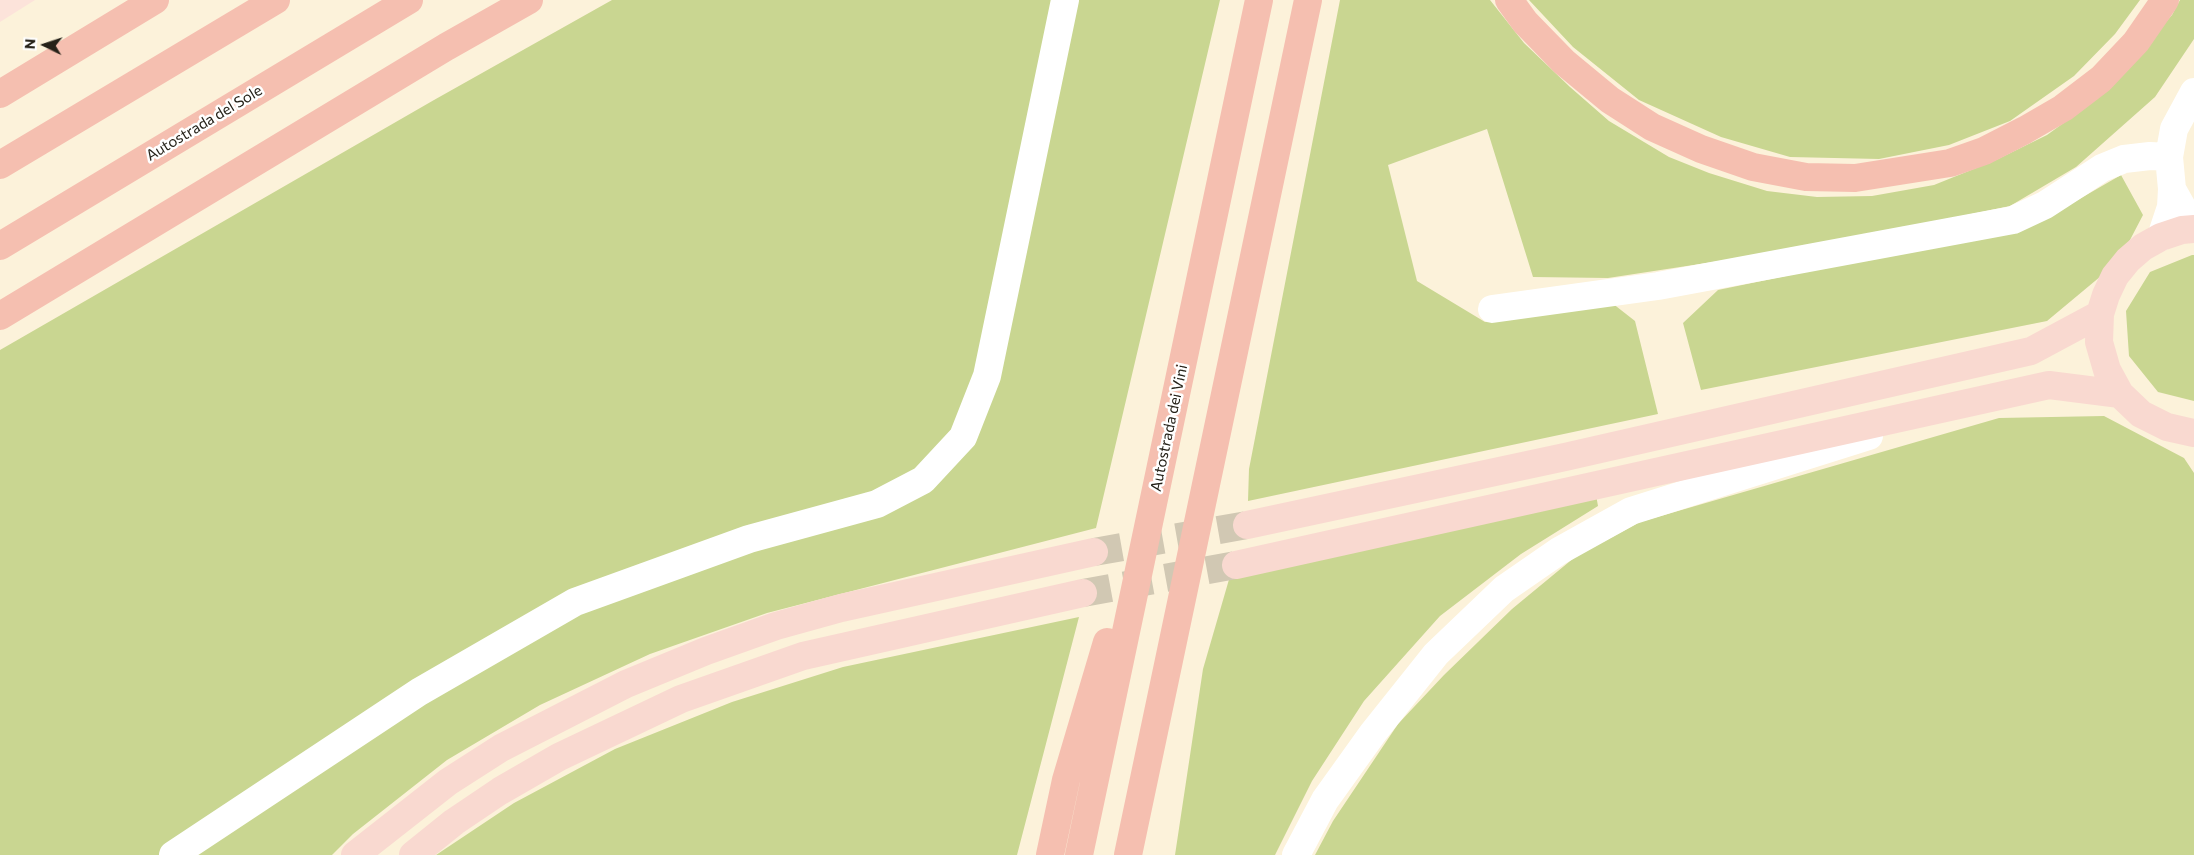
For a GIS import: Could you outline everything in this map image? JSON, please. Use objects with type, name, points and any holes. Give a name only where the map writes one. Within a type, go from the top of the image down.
[{"type":"highway","points":[[0,94],[156,0]]},
{"type":"highway","points":[[0,164],[276,0]]},
{"type":"highway","name":"Autostrada del Sole","points":[[0,246],[409,0]]},
{"type":"highway","points":[[0,316],[438,52],[529,0]]},
{"type":"highway","name":"Autostrada dei Vini","points":[[1079,855],[1259,0]]},
{"type":"highway","points":[[1128,855],[1308,0]]},
{"type":"highway","points":[[1509,0],[1525,22],[1564,62],[1610,100],[1652,127],[1701,149],[1753,167],[1806,177],[1856,178],[1950,163],[1984,151],[2025,130],[2063,108],[2101,79],[2136,42],[2165,0]]},
{"type":"highway","points":[[1050,855],[1066,780],[1163,456]]},
{"type":"main road","points":[[2194,229],[2182,230],[2161,237],[2143,247],[2128,260],[2115,276],[2106,294],[2100,314],[2099,342],[2106,370],[2120,394],[2142,414],[2167,427],[2194,433]]},
{"type":"main road","points":[[1247,525],[1565,457],[2031,351],[2100,314]]},
{"type":"main road","points":[[1236,565],[2049,385],[2120,394]]},
{"type":"main road","points":[[355,855],[448,782],[501,748],[626,684],[706,651],[776,626],[841,608],[1094,552]]},
{"type":"main road","points":[[412,855],[454,822],[559,757],[681,699],[803,656],[1083,593]]},
{"type":"lane","points":[[173,855],[419,692],[575,602],[749,539],[877,504],[923,480],[963,437],[987,376],[1065,0]]},
{"type":"lane","points":[[2161,237],[2171,207],[2172,189],[2168,157],[2174,129],[2194,92]]},
{"type":"lane","points":[[1492,308],[1658,286],[2013,220],[2045,205],[2102,168],[2124,159],[2150,156],[2168,157]]},
{"type":"lane","points":[[2172,189],[2186,214],[2194,220]]},
{"type":"lane","points":[[1296,855],[1325,800],[1373,733],[1436,654],[1504,589],[1558,551],[1632,511],[1975,402]]},
{"type":"shaded area","points":[[0,0],[35,0],[0,22]]},
{"type":"green space","points":[[612,0],[1220,0],[1096,528],[767,613],[650,654],[540,705],[447,760],[353,834],[332,855],[0,855],[0,350],[434,100]]},
{"type":"green space","points":[[1340,0],[1490,0],[1524,43],[1609,121],[1669,157],[1709,173],[1767,191],[1817,197],[1872,196],[1934,185],[1996,160],[2047,135],[2102,95],[2172,15],[2180,0],[2194,0],[2194,39],[2155,97],[2076,167],[2010,206],[1818,246],[1608,278],[1533,277],[1487,129],[1388,165],[1417,281],[1485,322],[1612,303],[1635,321],[1658,414],[1248,501],[1249,469]]},
{"type":"green space","points":[[1529,0],[2140,0],[2115,34],[2074,76],[2010,121],[1949,145],[1879,159],[1790,157],[1721,137],[1639,100],[1573,47]]},
{"type":"green space","points":[[2121,175],[2143,215],[2119,261],[2047,321],[1701,390],[1683,323],[1718,290],[1921,248],[2069,205]]},
{"type":"green space","points":[[2194,255],[2194,401],[2158,392],[2129,356],[2126,311],[2150,272]]},
{"type":"green space","points":[[2104,416],[2184,458],[2194,473],[2194,855],[1315,855],[1333,821],[1398,724],[1444,675],[1512,609],[1575,557],[1640,522],[1999,418]]},
{"type":"green space","points":[[1596,495],[1598,506],[1521,554],[1440,616],[1364,701],[1312,781],[1275,855],[1175,855],[1203,669],[1230,576]]},
{"type":"green space","points":[[1079,617],[1017,855],[436,855],[514,803],[615,749],[732,702],[843,667]]},
{"type":"tunnel","points":[[1094,552],[1247,525]]},
{"type":"tunnel","points":[[1083,593],[1236,565]]}]
